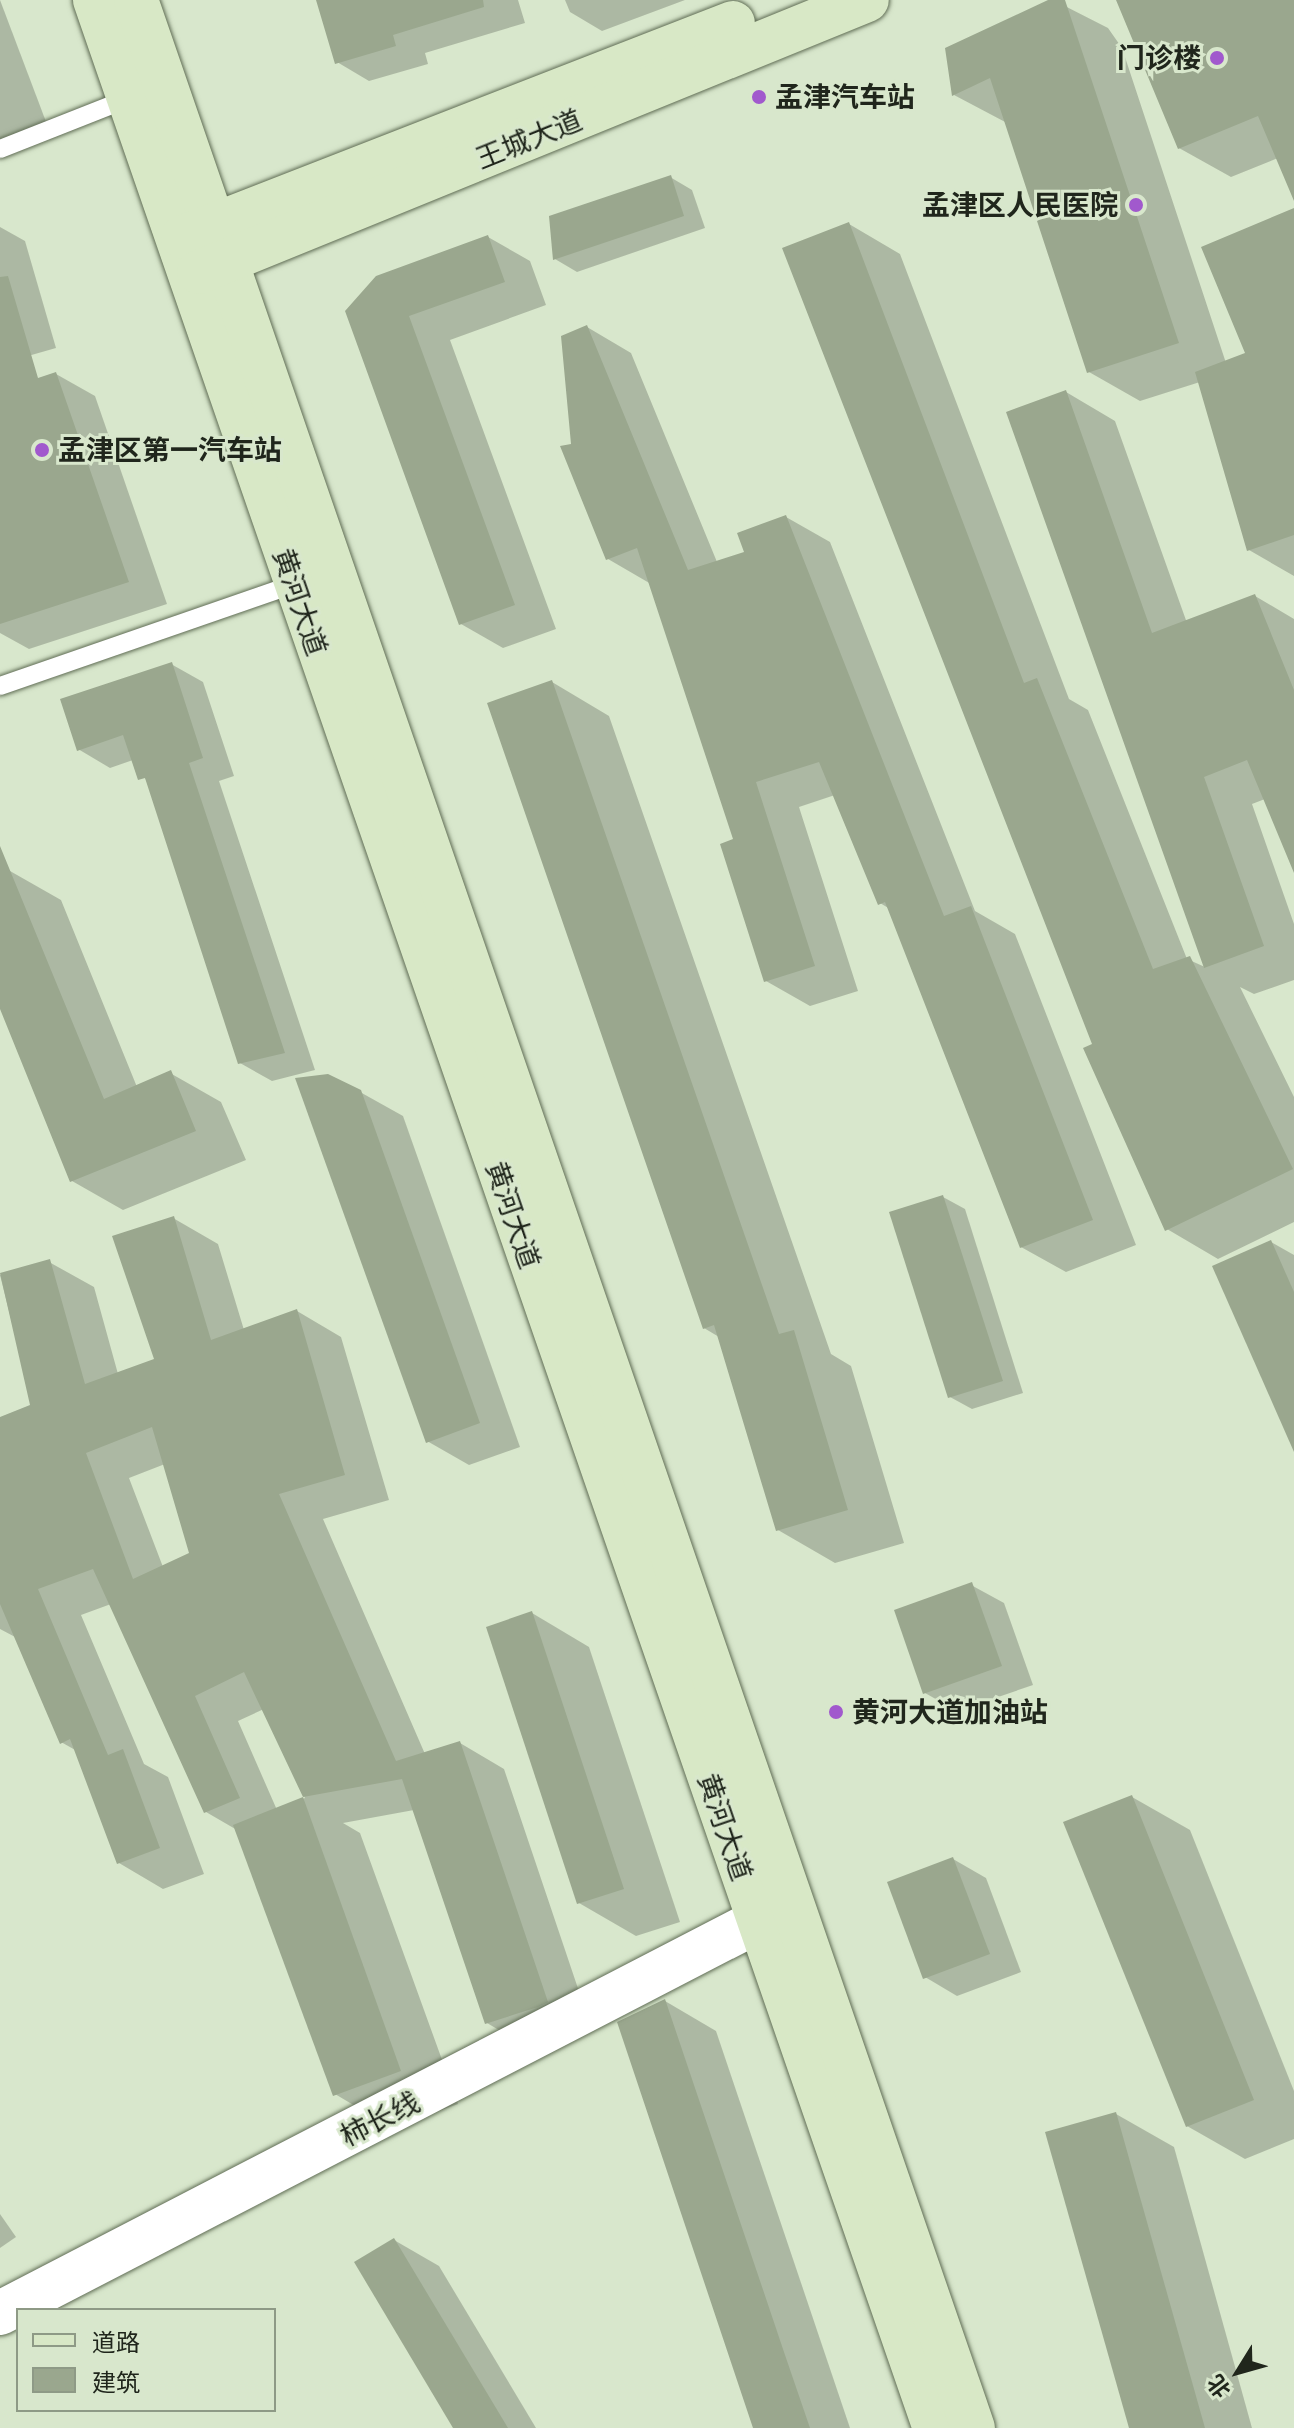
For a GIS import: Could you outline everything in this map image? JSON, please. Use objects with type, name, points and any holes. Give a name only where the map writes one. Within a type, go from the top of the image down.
[{"type":"main road","name":"黄河大道","points":[[95,0],[146,93],[312,577],[758,1921],[935,2428]]},
{"type":"main road","name":"黄河大道","points":[[136,0],[146,93]]},
{"type":"main road","name":"王城大道","points":[[200,251],[792,0]]},
{"type":"main road","name":"王城大道","points":[[200,251],[867,0]]},
{"type":"main road","name":"黄河大道","points":[[312,577],[973,2428]]},
{"type":"street","name":"柿长线","points":[[0,2313],[758,1921]]},
{"type":"lane","points":[[0,149],[146,93]]},
{"type":"lane","points":[[0,686],[312,577]]},
{"type":"building","points":[[316,0],[483,0],[484,7],[393,35],[396,46],[335,64]]},
{"type":"building","points":[[1048,0],[1065,0],[1179,343],[1087,373],[990,78],[952,96],[945,48]]},
{"type":"building","name":"门诊楼","points":[[1116,0],[1294,0],[1294,201],[1258,116],[1178,149]]},
{"type":"building","points":[[671,175],[684,216],[553,260],[549,216]]},
{"type":"building","points":[[1294,208],[1294,535],[1247,551],[1195,372],[1245,353],[1201,247]]},
{"type":"building","points":[[849,222],[1024,683],[1037,678],[1153,969],[1190,956],[1293,1169],[1165,1231],[1083,1048],[1092,1044],[782,248]]},
{"type":"building","points":[[488,235],[505,282],[409,316],[515,605],[459,625],[345,311],[376,276]]},
{"type":"building","name":"孟津区第一汽车站","points":[[8,276],[38,378],[56,372],[129,582],[0,624],[0,277]]},
{"type":"building","points":[[587,325],[688,570],[744,552],[737,533],[786,515],[944,916],[971,906],[1093,1220],[1020,1248],[885,902],[878,905],[819,762],[756,782],[815,966],[764,982],[720,844],[733,839],[637,548],[606,560],[560,446],[571,444],[561,336]]},
{"type":"building","points":[[1066,390],[1152,633],[1255,594],[1294,690],[1294,873],[1247,760],[1204,777],[1264,946],[1204,968],[1006,412]]},
{"type":"building","points":[[172,662],[203,758],[189,763],[285,1053],[238,1064],[145,778],[138,780],[123,735],[77,751],[60,699]]},
{"type":"building","points":[[552,680],[779,1334],[794,1330],[848,1510],[776,1531],[714,1325],[703,1329],[487,703]]},
{"type":"building","points":[[0,846],[104,1099],[171,1070],[196,1131],[70,1182],[0,1009]]},
{"type":"building","points":[[328,1074],[361,1090],[480,1423],[426,1443],[295,1078]]},
{"type":"building","points":[[943,1195],[1003,1381],[948,1398],[889,1212]]},
{"type":"building","points":[[174,1216],[211,1340],[297,1309],[345,1475],[279,1494],[396,1761],[460,1741],[548,2002],[485,2024],[402,1779],[303,1797],[244,1672],[195,1696],[240,1798],[204,1813],[93,1569],[38,1589],[108,1755],[123,1749],[160,1848],[117,1864],[70,1739],[60,1744],[0,1604],[0,1417],[30,1405],[0,1273],[50,1259],[85,1384],[154,1359],[112,1236]],"holes":[[[152,1427],[189,1553],[133,1579],[86,1453]]]},
{"type":"building","points":[[1271,1240],[1294,1292],[1294,1452],[1212,1266]]},
{"type":"building","points":[[972,1582],[1002,1666],[923,1694],[894,1610]]},
{"type":"building","points":[[532,1611],[624,1889],[577,1904],[486,1627]]},
{"type":"building","points":[[1132,1795],[1254,2100],[1186,2127],[1063,1822]]},
{"type":"building","points":[[303,1797],[401,2071],[333,2096],[233,1825]]},
{"type":"building","points":[[953,1857],[990,1954],[923,1979],[887,1882]]},
{"type":"building","points":[[665,1999],[810,2428],[753,2428],[617,2022]]},
{"type":"building","points":[[1116,2112],[1205,2428],[1129,2428],[1045,2132]]},
{"type":"building","points":[[394,2238],[508,2428],[453,2428],[354,2262]]},
{"type":"place","name":"门诊楼","points":[[1217,58]]},
{"type":"place","name":"孟津汽车站","points":[[759,97]]},
{"type":"place","name":"孟津区人民医院","points":[[1136,205]]},
{"type":"place","name":"孟津区第一汽车站","points":[[42,450]]},
{"type":"place","name":"黄河大道加油站","points":[[836,1712]]}]
